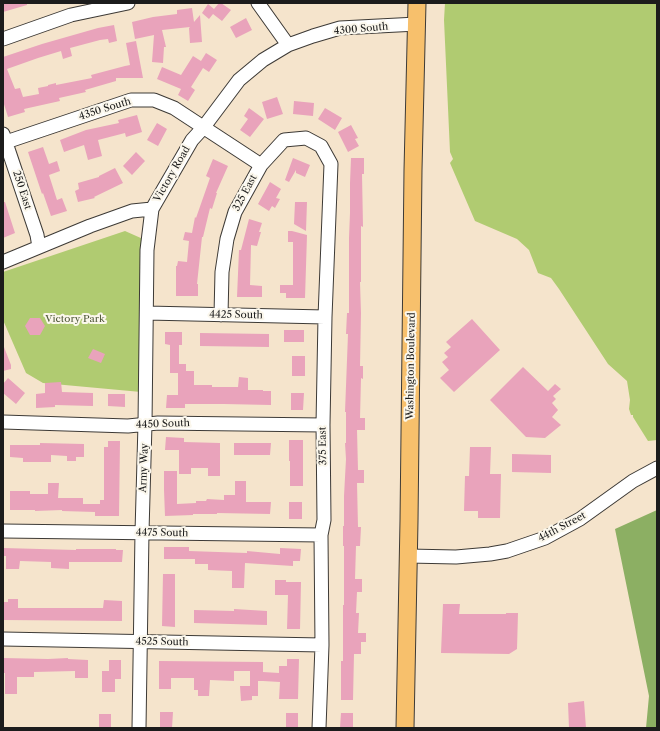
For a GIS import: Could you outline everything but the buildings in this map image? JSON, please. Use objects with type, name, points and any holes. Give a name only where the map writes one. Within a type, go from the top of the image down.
[{"type":"main road","name":"Washington Boulevard","points":[[405,728],[417,3]]},
{"type":"street","points":[[3,39],[71,15],[128,3]]},
{"type":"street","points":[[258,3],[288,45]]},
{"type":"street","name":"4300 South","points":[[288,45],[340,28],[417,24]]},
{"type":"street","name":"Victory Road","points":[[3,262],[90,226],[132,211],[152,209],[192,140],[203,128],[239,80],[263,60],[288,45]]},
{"type":"street","name":"4350 South","points":[[5,138],[131,100],[154,100],[174,108],[261,165]]},
{"type":"street","name":"250 East","points":[[5,138],[37,235],[39,247]]},
{"type":"street","name":"325 East","points":[[221,315],[222,272],[226,239],[235,212],[261,165],[284,140],[306,138],[321,146],[331,164]]},
{"type":"street","name":"375 East","points":[[319,728],[322,645],[321,535],[324,520],[323,425],[325,317],[331,164]]},
{"type":"street","name":"Army Way","points":[[139,728],[142,532],[146,424],[147,250],[152,209]]},
{"type":"street","name":"4425 South","points":[[147,313],[325,317]]},
{"type":"street","name":"4450 South","points":[[3,422],[128,426],[166,423],[323,425]]},
{"type":"street","name":"44th Street","points":[[408,556],[456,557],[490,554],[507,551],[545,538],[580,519],[633,481],[657,468]]},
{"type":"street","name":"4475 South","points":[[3,531],[321,535]]},
{"type":"street","name":"4525 South","points":[[3,639],[322,645]]},
{"type":"green space","points":[[445,3],[657,3],[657,440],[648,441],[633,415],[631,415],[629,409],[630,400],[627,381],[608,364],[551,278],[538,273],[529,250],[517,239],[475,221],[450,163],[453,159],[450,152],[444,20]]},
{"type":"green space","name":"Victory Park","points":[[125,231],[143,239],[141,392],[43,383],[26,373],[3,320],[3,272]]},
{"type":"green space","points":[[657,510],[657,728],[646,728],[649,696],[615,529]]}]
